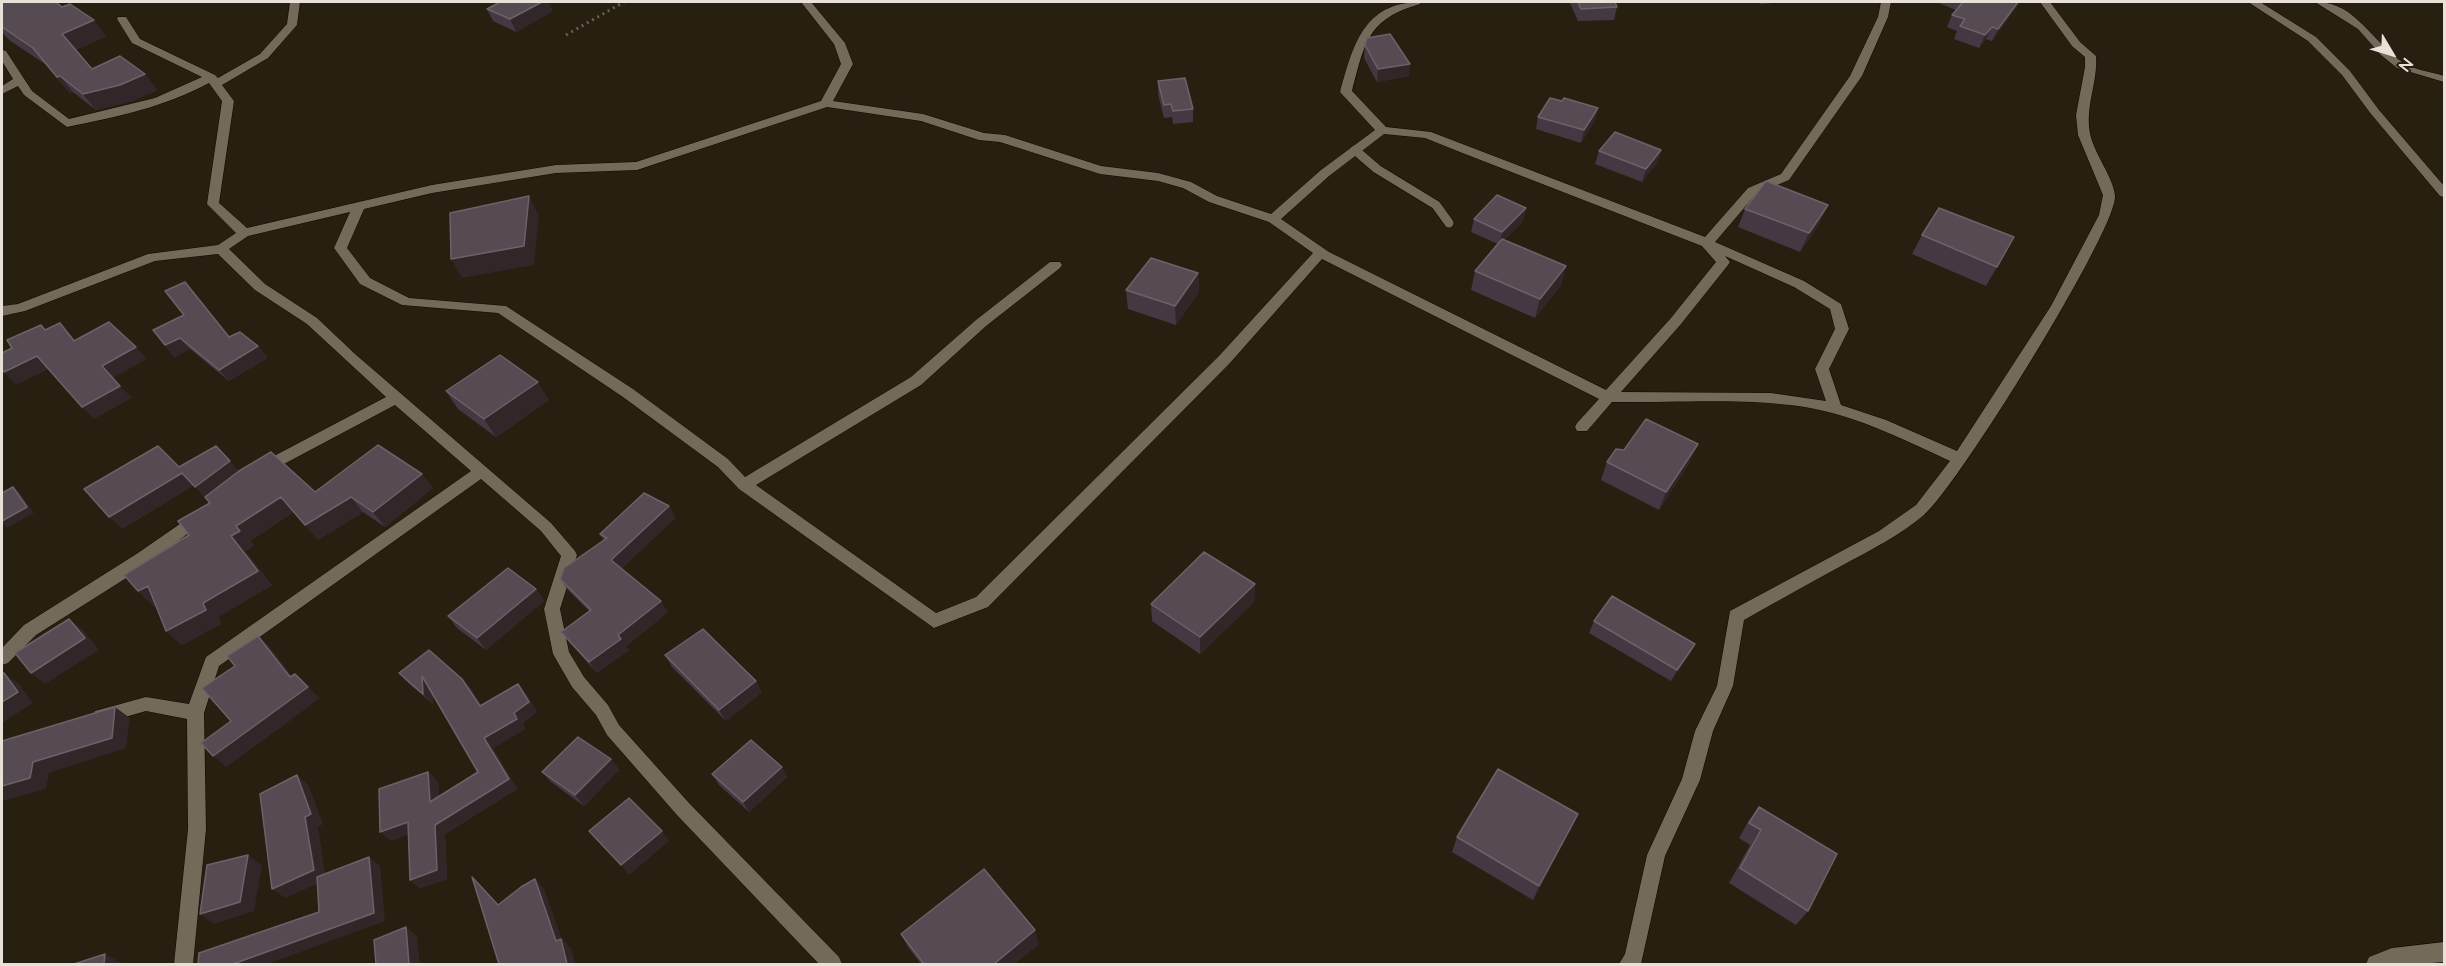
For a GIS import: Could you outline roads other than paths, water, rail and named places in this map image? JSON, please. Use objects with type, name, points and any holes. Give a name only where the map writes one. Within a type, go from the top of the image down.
[{"type":"street","points":[[2,53],[28,93],[67,123],[114,114],[188,91],[264,56],[292,25],[295,2]]},
{"type":"street","points":[[806,2],[838,44],[847,64],[832,87],[826,103]]},
{"type":"street","points":[[1416,2],[1398,5],[1378,17],[1369,28],[1354,59],[1346,92],[1382,130],[1427,135],[1707,243],[1799,284],[1836,307],[1842,329],[1822,369],[1835,408]]},
{"type":"street","points":[[1707,243],[1752,191],[1785,177],[1856,76],[1883,17],[1886,2]]},
{"type":"street","points":[[1629,964],[1634,959],[1656,855],[1691,780],[1704,731],[1725,686],[1736,616],[1884,535],[1921,509],[1960,459],[2057,307],[2105,215],[2109,195],[2084,135],[2082,115],[2091,67],[2090,56],[2076,44],[2045,2]]},
{"type":"street","points":[[2253,2],[2312,39],[2346,73],[2375,112],[2445,193]]},
{"type":"street","points":[[2320,2],[2334,8],[2362,27],[2385,54],[2402,66],[2445,79]]},
{"type":"street","points":[[122,19],[136,41],[214,80],[228,100],[213,204],[244,233]]},
{"type":"street","points":[[2,91],[20,80]]},
{"type":"street","points":[[2,311],[20,308],[153,257],[220,249],[244,233],[432,189],[556,169],[637,166],[826,103],[923,118],[982,137],[1001,138],[1100,170],[1158,177],[1187,184],[1213,199],[1273,219],[1321,252],[1608,397],[1771,398],[1835,408],[1881,424],[1960,459]]},
{"type":"street","points":[[1273,219],[1354,150],[1382,130]]},
{"type":"street","points":[[359,206],[340,248],[365,281],[407,303],[501,309],[628,393],[723,463],[744,484],[934,621],[982,602],[1224,360],[1321,252]]},
{"type":"street","points":[[1582,427],[1676,321],[1723,262],[1707,243]]},
{"type":"street","points":[[220,249],[260,287],[312,321],[350,358],[546,527],[569,555],[552,609],[561,654],[578,682],[602,710],[613,730],[683,809],[832,964]]},
{"type":"street","points":[[744,484],[916,381],[981,323],[1055,266]]},
{"type":"street","points":[[250,477],[397,398]]},
{"type":"street","points":[[183,964],[197,829],[195,713],[212,662],[482,471]]},
{"type":"street","points":[[2,658],[30,630],[144,558],[215,504]]},
{"type":"street","points":[[79,722],[146,704],[195,713]]},
{"type":"street","points":[[2376,964],[2392,958],[2445,952]]},
{"type":"lane","points":[[1354,150],[1377,169],[1436,205],[1449,223]]}]
